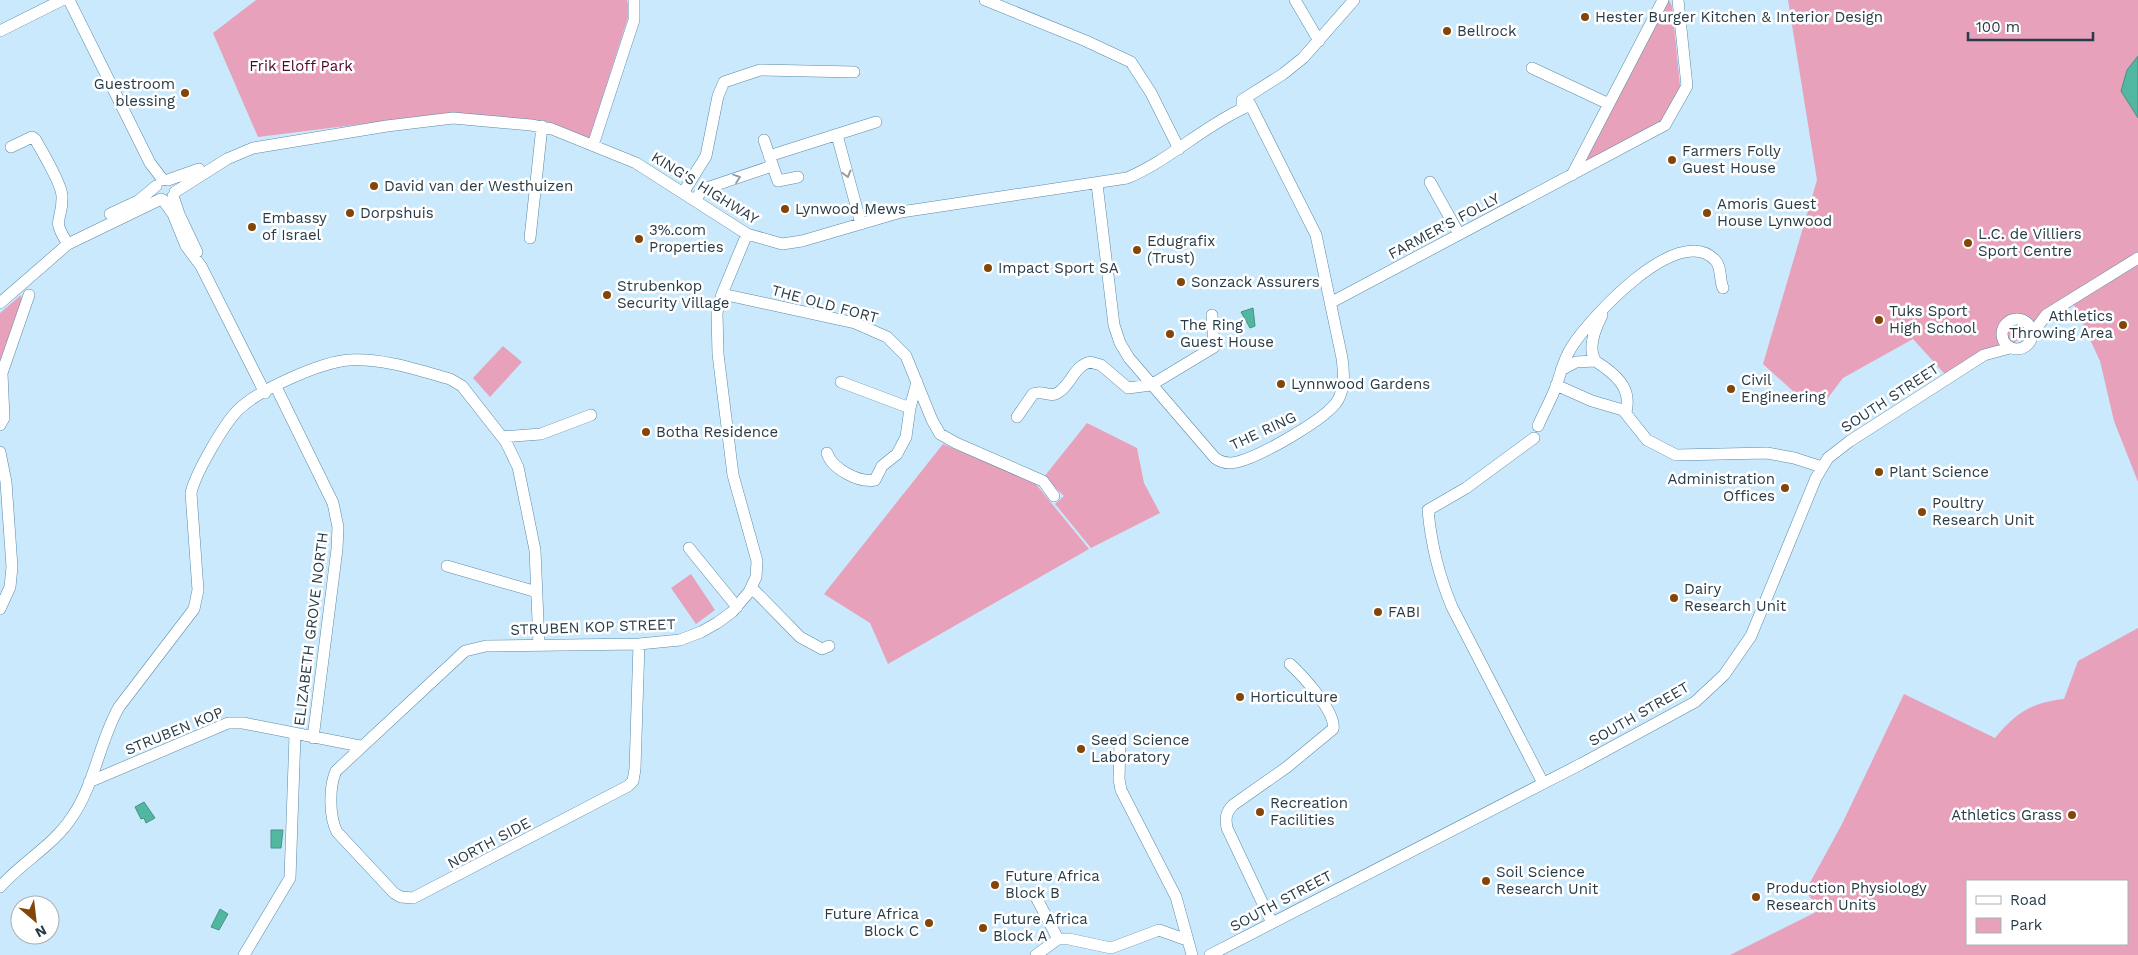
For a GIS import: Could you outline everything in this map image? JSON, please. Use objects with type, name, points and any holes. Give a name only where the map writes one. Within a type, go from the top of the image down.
[{"type":"street","points":[[0,31],[62,0]]},
{"type":"street","points":[[69,0],[161,183],[174,186],[168,197],[173,214],[186,246],[200,262]]},
{"type":"street","points":[[593,145],[634,20],[634,0]]},
{"type":"street","points":[[985,0],[1086,41],[1130,62],[1151,93],[1179,149]]},
{"type":"street","points":[[1296,0],[1319,41]]},
{"type":"street","name":"KING'S HIGHWAY","points":[[0,298],[66,242],[138,200],[161,183],[253,148],[274,143],[436,120],[471,119],[542,126],[636,163],[747,234],[768,242],[791,244],[901,212],[1127,178],[1140,173],[1179,149],[1248,102],[1273,80],[1291,68],[1319,41],[1354,0]]},
{"type":"street","points":[[1572,175],[1663,0]]},
{"type":"street","name":"FARMER'S FOLLY","points":[[1330,303],[1660,129],[1672,114],[1684,93],[1687,82],[1678,0]]},
{"type":"street","points":[[1532,68],[1609,104]]},
{"type":"street","points":[[683,193],[706,156],[719,91],[724,82],[760,70],[854,72]]},
{"type":"street","points":[[1248,102],[1259,107],[1271,129],[1269,143]]},
{"type":"street","name":"THE RING","points":[[1096,184],[1117,335],[1129,358],[1215,458],[1229,463],[1248,458],[1313,424],[1337,401],[1342,390],[1343,369],[1330,303],[1316,235],[1248,102]]},
{"type":"street","points":[[694,200],[704,189],[837,135],[876,122]]},
{"type":"street","points":[[530,238],[542,126]]},
{"type":"street","points":[[837,135],[861,224]]},
{"type":"street","points":[[11,147],[32,138],[35,139],[62,194],[58,225],[66,242]]},
{"type":"street","points":[[764,140],[778,182],[798,177]]},
{"type":"street","name":"KING'S HIGHWAY","points":[[0,303],[66,242],[168,197],[227,159]]},
{"type":"street","points":[[1430,182],[1459,234]]},
{"type":"street","points":[[161,183],[156,195],[168,197]]},
{"type":"street","points":[[168,197],[265,393]]},
{"type":"street","name":"STRUBEN KOP STREET","points":[[360,746],[465,651],[486,646],[639,644],[670,641],[692,636],[717,623],[737,607],[752,588],[757,570],[756,553],[733,475],[718,354],[717,313],[722,294],[747,234]]},
{"type":"street","points":[[1538,426],[1561,370],[1578,339],[1624,289],[1654,264],[1671,255],[1684,252],[1700,253],[1713,258],[1718,266],[1724,288]]},
{"type":"street","points":[[2046,316],[2023,320],[2014,319],[2007,322],[2002,330],[2001,337],[2010,348],[2019,349],[2027,346],[2032,334],[2046,316],[2138,258]]},
{"type":"street","name":"THE OLD FORT","points":[[722,294],[874,329],[903,351],[932,420],[943,436],[1030,474],[1046,483],[1054,496]]},
{"type":"street","points":[[0,425],[4,418],[2,373],[29,295]]},
{"type":"street","points":[[1595,361],[1592,348],[1595,331],[1607,307]]},
{"type":"street","points":[[1017,417],[1033,394],[1037,392],[1050,395],[1058,393],[1079,367],[1090,362],[1100,365],[1128,388],[1152,385],[1214,347],[1212,315]]},
{"type":"street","points":[[2023,320],[2030,326],[2032,334]]},
{"type":"street","name":"SOUTH STREET","points":[[1210,955],[1676,714],[1695,702],[1724,675],[1751,636],[1822,467],[1835,452],[1850,441],[1984,355],[2001,337]]},
{"type":"street","name":"SOUTH STREET","points":[[1984,355],[2010,348]]},
{"type":"street","points":[[0,887],[64,828],[78,808],[110,724],[119,707],[196,606],[198,590],[191,501],[194,482],[228,422],[248,402],[312,369],[338,361],[382,362],[454,380],[502,437],[512,453],[520,474],[535,550],[539,645]]},
{"type":"street","points":[[1561,370],[1576,362],[1595,361],[1618,378],[1626,391],[1628,398],[1626,412]]},
{"type":"street","points":[[841,382],[910,408]]},
{"type":"street","points":[[827,453],[829,459],[837,468],[854,476],[875,480],[882,466],[901,449],[908,430],[910,408],[917,382]]},
{"type":"street","points":[[1556,385],[1592,402],[1618,408],[1626,412],[1647,440],[1676,454],[1768,453],[1794,458],[1822,467]]},
{"type":"street","name":"ELIZABETH GROVE NORTH","points":[[276,387],[333,503],[338,527],[313,738]]},
{"type":"street","points":[[502,437],[541,434],[591,415]]},
{"type":"street","points":[[1534,438],[1466,488],[1428,510],[1431,536],[1441,578],[1452,607],[1543,783]]},
{"type":"street","points":[[0,452],[6,482],[5,543],[11,583],[0,609]]},
{"type":"street","points":[[690,548],[737,607]]},
{"type":"street","points":[[447,566],[537,592]]},
{"type":"street","points":[[752,588],[800,637],[822,649],[829,646]]},
{"type":"street","name":"NORTH SIDE","points":[[360,746],[335,774],[332,791],[334,826],[343,840],[394,893],[400,897],[416,898],[631,784],[635,769],[639,644]]},
{"type":"street","points":[[1272,923],[1227,828],[1226,818],[1228,811],[1233,805],[1287,767],[1333,729],[1332,721],[1311,686],[1290,664]]},
{"type":"street","name":"STRUBEN KOP","points":[[89,782],[228,723],[243,723],[295,735],[360,746]]},
{"type":"street","name":"ELIZABETH GROVE NORTH","points":[[244,955],[290,878],[295,735]]},
{"type":"street","points":[[1120,741],[1122,760],[1119,779],[1121,790],[1176,897],[1192,955]]},
{"type":"street","points":[[1036,897],[1058,939]]},
{"type":"street","points":[[1036,955],[1058,939],[1070,939],[1112,948],[1163,930],[1187,940]]},
{"type":"green space","name":"Frik Eloff Park","points":[[256,0],[627,0],[630,11],[589,139],[547,122],[450,113],[258,137],[213,33]]},
{"type":"green space","points":[[1669,0],[1672,6],[1680,86],[1663,121],[1588,162],[1587,156]]},
{"type":"green space","name":"L.C. de Villiers Sport Centre","points":[[1788,0],[2138,0],[2138,482],[2114,421],[2100,361],[2074,305],[1952,382],[1913,339],[1843,378],[1827,399],[1805,402],[1763,364],[1817,180]]},
{"type":"green space","points":[[21,295],[22,302],[0,377],[0,313]]},
{"type":"green space","points":[[503,346],[522,362],[490,397],[473,378]]},
{"type":"green space","points":[[1087,423],[1137,448],[1144,483],[1160,513],[1091,548],[1055,504],[1064,496],[1044,477]]},
{"type":"green space","points":[[943,444],[1035,483],[1089,549],[888,664],[870,623],[824,594]]},
{"type":"green space","points":[[691,574],[715,610],[696,624],[671,588]]},
{"type":"green space","points":[[2138,628],[2138,955],[1730,955],[1818,911],[1806,890],[1842,824],[1904,694],[1995,738],[2010,722],[2025,711],[2042,703],[2064,699],[2078,661]]},
{"type":"shaded area","points":[[2138,56],[2138,118],[2121,91],[2127,70]]},
{"type":"shaded area","points":[[1253,308],[1255,326],[1250,328],[1241,312]]},
{"type":"shaded area","points":[[144,802],[155,818],[146,823],[144,818],[141,819],[135,807]]},
{"type":"shaded area","points":[[271,830],[283,830],[281,848],[271,848]]},
{"type":"shaded area","points":[[220,909],[228,914],[219,930],[211,927]]},
{"type":"place","name":"Hester Burger Kitchen & Interior Design","points":[[1585,17]]},
{"type":"place","name":"Bellrock","points":[[1447,31]]},
{"type":"place","name":"Guestroom blessing","points":[[185,93]]},
{"type":"place","name":"Farmers Folly Guest House","points":[[1672,160]]},
{"type":"place","name":"David van der Westhuizen","points":[[374,186]]},
{"type":"place","name":"Lynwood Mews","points":[[785,209]]},
{"type":"place","name":"Dorpshuis","points":[[350,213]]},
{"type":"place","name":"Amoris Guest House Lynwood","points":[[1707,213]]},
{"type":"place","name":"Embassy of Israel","points":[[252,227]]},
{"type":"place","name":"3%.com Properties","points":[[639,239]]},
{"type":"place","name":"L.C. de Villiers Sport Centre","points":[[1968,243]]},
{"type":"place","name":"Edugrafix (Trust)","points":[[1137,250]]},
{"type":"place","name":"Impact Sport SA","points":[[988,268]]},
{"type":"place","name":"Sonzack Assurers","points":[[1181,282]]},
{"type":"place","name":"Strubenkop Security Village","points":[[607,295]]},
{"type":"place","name":"Tuks Sport High School","points":[[1879,320]]},
{"type":"place","name":"Athletics Throwing Area","points":[[2123,325]]},
{"type":"place","name":"The Ring Guest House","points":[[1170,334]]},
{"type":"place","name":"Lynnwood Gardens","points":[[1281,384]]},
{"type":"place","name":"Civil Engineering","points":[[1731,389]]},
{"type":"place","name":"Botha Residence","points":[[646,432]]},
{"type":"place","name":"Plant Science","points":[[1879,472]]},
{"type":"place","name":"Administration Offices","points":[[1785,488]]},
{"type":"place","name":"Poultry Research Unit","points":[[1922,512]]},
{"type":"place","name":"Dairy Research Unit","points":[[1674,598]]},
{"type":"place","name":"FABI","points":[[1378,612]]},
{"type":"place","name":"Horticulture","points":[[1240,697]]},
{"type":"place","name":"Seed Science Laboratory","points":[[1081,749]]},
{"type":"place","name":"Recreation Facilities","points":[[1260,812]]},
{"type":"place","name":"Athletics Grass","points":[[2072,815]]},
{"type":"place","name":"Soil Science Research Unit","points":[[1486,881]]},
{"type":"place","name":"Future Africa Block B","points":[[995,885]]},
{"type":"place","name":"Production Physiology Research Units","points":[[1756,897]]},
{"type":"place","name":"Future Africa Block C","points":[[929,923]]},
{"type":"place","name":"Future Africa Block A","points":[[983,928]]}]
